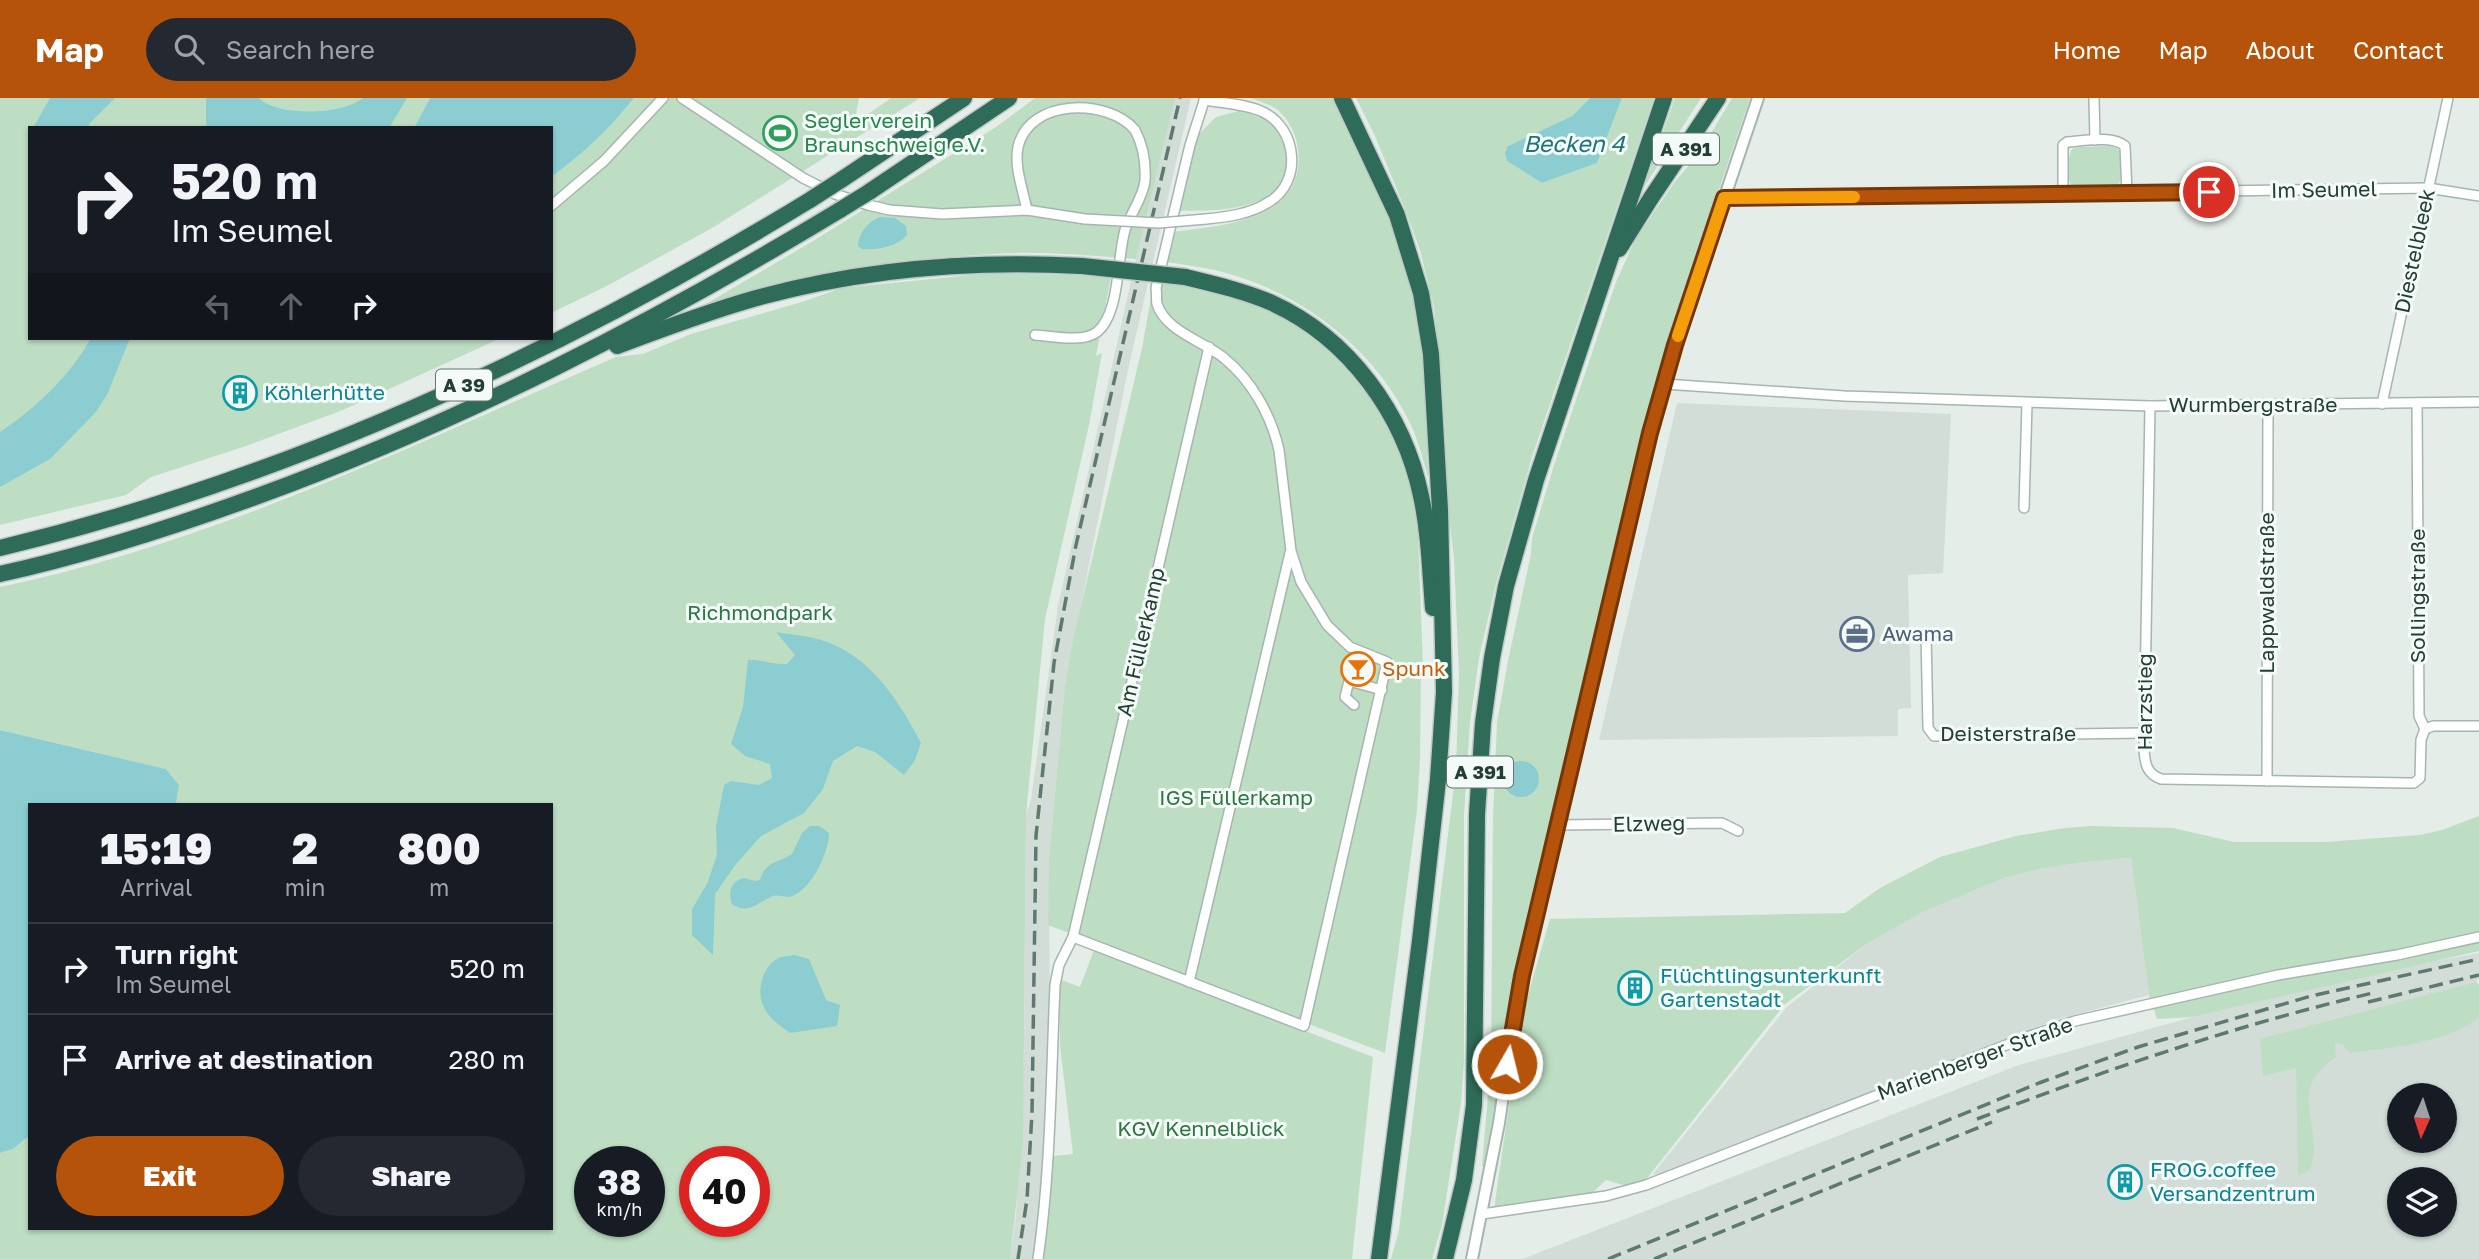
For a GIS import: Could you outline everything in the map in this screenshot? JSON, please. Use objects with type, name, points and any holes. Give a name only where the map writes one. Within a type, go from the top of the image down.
[{"type":"highway","name":"A 39","points":[[0,548],[98,523],[260,469],[370,426],[468,383],[667,283],[810,200],[964,98]]},
{"type":"highway","name":"A 39","points":[[0,574],[167,528],[315,475],[558,368],[712,285],[840,210],[1009,98]]},
{"type":"highway","name":"A 391","points":[[1342,98],[1386,189],[1421,293],[1431,354],[1440,510],[1444,640],[1440,751],[1420,941],[1379,1259]]},
{"type":"highway","points":[[1595,299],[1664,98]]},
{"type":"highway","name":"A 391","points":[[1446,1259],[1464,1180],[1474,1105],[1477,814],[1483,723],[1506,586],[1536,480],[1595,299],[1609,267],[1638,218],[1718,98]]},
{"type":"highway","points":[[558,368],[752,299],[842,279],[984,263],[1082,265],[1185,277],[1245,292],[1274,304],[1301,320],[1350,360],[1371,384],[1388,410],[1410,456],[1422,497],[1435,642],[1440,751]]},
{"type":"street","points":[[553,204],[604,161],[663,98]]},
{"type":"street","points":[[682,98],[803,178],[851,200],[891,209],[942,214],[1027,210],[1085,219],[1159,223],[1206,219],[1241,214],[1272,201],[1286,184],[1293,162],[1290,144],[1278,124],[1265,113],[1204,99],[1190,145],[1156,288],[1157,304],[1166,319],[1224,358],[1260,401],[1275,433],[1282,468],[1291,551],[1301,583],[1327,625],[1350,647],[1387,662],[1304,1026],[1073,937]]},
{"type":"street","points":[[1472,1259],[1499,1124],[1516,1006],[1638,482],[1664,384],[1758,98]]},
{"type":"street","points":[[2094,98],[2095,140]]},
{"type":"street","name":"Diestelbleek","points":[[2382,404],[2448,98]]},
{"type":"street","points":[[1027,210],[1018,164],[1018,147],[1026,129],[1040,113],[1061,103],[1084,100],[1106,104],[1130,123],[1144,154],[1144,189],[1125,233],[1117,283],[1105,322],[1098,331],[1090,335],[1035,335]]},
{"type":"street","points":[[2063,194],[2063,145],[2067,142],[2095,140],[2118,141],[2125,146],[2127,193]]},
{"type":"street","name":"Im Seumel","points":[[1724,198],[2428,188],[2479,196]]},
{"type":"street","name":"Am Füllerkamp","points":[[1038,1259],[1050,1122],[1055,985],[1059,965],[1073,937],[1209,347]]},
{"type":"street","name":"Wurmbergstraße","points":[[1664,384],[1844,396],[2150,406],[2479,402]]},
{"type":"street","points":[[2024,508],[2027,403]]},
{"type":"street","name":"Sollingstraße","points":[[2414,783],[2421,774],[2421,740],[2425,729],[2419,716],[2417,403]]},
{"type":"street","name":"Harzstieg","points":[[2150,406],[2144,733],[2144,761],[2147,768],[2154,776],[2167,779],[2414,783]]},
{"type":"street","name":"Lappwaldstraße","points":[[2267,781],[2268,406]]},
{"type":"street","points":[[1189,982],[1291,551]]},
{"type":"street","name":"Deisterstraße","points":[[1926,634],[1928,728],[1934,736],[2144,733]]},
{"type":"street","points":[[1354,705],[1345,697],[1349,681],[1382,690]]},
{"type":"street","points":[[2425,729],[2433,726],[2479,726]]},
{"type":"street","name":"Elzweg","points":[[1558,825],[1722,823],[1738,831]]},
{"type":"street","name":"Marienberger Straße","points":[[1482,1214],[1606,1196],[1646,1185],[2027,1037],[2075,1021],[2278,975],[2397,955],[2479,937]]},
{"type":"shaded area","points":[[1174,98],[1191,98],[1129,365],[1065,685],[1049,858],[1050,1046],[1041,1200],[1033,1259],[1010,1259],[1016,1216],[1024,1059],[1026,815],[1031,800],[1058,606]]},
{"type":"shaded area","points":[[1677,403],[1951,414],[1943,573],[1908,575],[1911,708],[1898,709],[1898,736],[1599,740]]},
{"type":"shaded area","points":[[2131,858],[2149,995],[2055,1020],[1661,1174],[1653,1174],[1787,1007],[1868,943],[1923,912],[2004,878],[2039,869]]},
{"type":"shaded area","points":[[2479,953],[2479,979],[2476,980],[2479,987],[2479,1259],[1523,1259],[2019,1065],[2193,1017]]},
{"type":"green space","points":[[0,98],[430,98],[415,126],[28,126],[28,340],[497,340],[343,410],[151,477],[126,495],[0,525]]},
{"type":"green space","points":[[634,98],[859,98],[854,124],[891,98],[920,98],[712,228],[605,287],[553,312],[553,175],[615,120]]},
{"type":"green space","points":[[1035,98],[1175,98],[1136,259],[1027,253],[973,255],[896,263],[781,285],[706,306],[996,127]]},
{"type":"green space","points":[[1251,98],[1334,98],[1372,175],[1403,255],[1416,310],[1425,393],[1428,478],[1414,432],[1399,403],[1360,351],[1335,329],[1309,310],[1250,281],[1219,271],[1167,262],[1172,232],[1224,225],[1250,218],[1273,207],[1292,187],[1299,162],[1295,135],[1280,112]]},
{"type":"green space","points":[[1356,98],[1590,98],[1572,116],[1508,146],[1507,161],[1542,183],[1597,163],[1622,98],[1654,98],[1532,457],[1496,584],[1479,658],[1470,722],[1464,816],[1464,1060],[1461,1103],[1442,1225],[1432,1259],[1391,1259],[1399,1230],[1456,770],[1459,674],[1454,558],[1447,503],[1445,430],[1434,307],[1420,250],[1405,209]]},
{"type":"green space","points":[[1675,98],[1701,98],[1644,187]]},
{"type":"green space","points":[[1732,98],[1750,98],[1681,302],[1641,436],[1508,1010],[1485,1167],[1482,1166],[1491,1062],[1493,817],[1497,723],[1532,538],[1616,282],[1635,240],[1674,183],[1700,152]]},
{"type":"green space","points":[[1239,111],[1269,122],[1284,138],[1288,157],[1283,178],[1272,194],[1252,203],[1221,209],[1177,211],[1199,134],[1216,117]]},
{"type":"green space","points":[[2110,146],[2118,149],[2120,155],[2119,184],[2112,189],[2073,187],[2068,174],[2072,149]]},
{"type":"green space","name":"Richmondpark","points":[[991,273],[1111,276],[1096,356],[1102,353],[1089,425],[1045,619],[1026,815],[1023,1143],[1010,1259],[0,1259],[0,1153],[13,1149],[28,1137],[28,1230],[553,1230],[553,803],[176,803],[179,785],[166,769],[0,730],[0,587],[80,568],[237,517],[390,456],[616,357],[643,354],[691,334],[842,288]]},
{"type":"green space","name":"IGS Füllerkamp","points":[[1154,281],[1215,290],[1281,314],[1310,331],[1361,379],[1383,414],[1406,471],[1418,533],[1423,667],[1420,759],[1417,810],[1385,1053],[1048,925],[1049,858],[1065,685],[1075,631],[1142,348]]},
{"type":"green space","points":[[2479,816],[2479,951],[2193,1017],[2157,1019],[2149,995],[2131,858],[2039,869],[2004,878],[1923,912],[1868,943],[1785,1004],[1644,1182],[1627,1186],[1606,1180],[1591,1194],[1494,1209],[1522,1016],[1550,919],[1845,913],[1880,888],[1940,857],[2016,836],[2065,828],[2173,828],[2234,842],[2325,842],[2420,835]]},
{"type":"green space","name":"KGV Kennelblick","points":[[1094,950],[1373,1057],[1352,1259],[1033,1259],[1045,1157],[1073,1154],[1060,1046],[1059,979],[1080,987]]},
{"type":"green space","points":[[2476,982],[2479,985],[2479,1018],[2450,1034],[2417,1043],[2350,1053],[2342,1044],[2335,1043],[2336,1057],[2323,1067],[2310,1087],[2309,1109],[2314,1153],[2310,1170],[2298,1176],[2296,1068],[2263,1076],[2260,1039]]},
{"type":"water","points":[[50,98],[115,98],[89,126],[34,126]]},
{"type":"water","points":[[206,98],[259,98],[280,108],[310,111],[341,108],[363,98],[407,98],[390,126],[206,126]]},
{"type":"water","points":[[430,98],[634,98],[595,140],[553,176],[553,126],[415,126]]},
{"type":"water","name":"Becken 4","points":[[1590,98],[1622,98],[1597,163],[1542,183],[1507,161],[1505,153],[1508,146],[1572,116]]},
{"type":"water","points":[[880,217],[895,218],[906,226],[907,235],[886,247],[862,249],[858,246],[858,241],[862,232]]},
{"type":"water","points":[[90,340],[129,340],[107,395],[95,413],[50,459],[0,487],[0,432],[51,390]]},
{"type":"water","points":[[776,632],[830,643],[860,661],[873,672],[895,699],[921,743],[915,760],[904,775],[875,752],[857,746],[833,761],[823,789],[804,813],[761,836],[736,864],[715,894],[713,955],[692,935],[692,909],[707,884],[717,855],[716,826],[724,785],[731,781],[759,785],[772,778],[770,764],[745,756],[731,744],[743,707],[748,660],[787,664],[795,655]]},
{"type":"water","points":[[0,730],[166,769],[179,785],[176,803],[28,803],[28,1137],[13,1149],[0,1153]]},
{"type":"water","points":[[1521,761],[1534,766],[1539,779],[1534,792],[1521,797],[1508,792],[1503,779],[1508,766]]},
{"type":"water","points":[[810,826],[819,826],[829,833],[823,859],[806,886],[792,896],[774,896],[748,908],[732,904],[730,892],[736,882],[744,878],[760,880],[768,866],[792,854],[802,833]]},
{"type":"water","points":[[794,955],[809,959],[826,1000],[840,1005],[837,1026],[790,1033],[765,1010],[760,993],[768,967],[777,959]]},
{"type":"railway","points":[[1018,1259],[1027,1199],[1032,1113],[1036,836],[1054,663],[1076,545],[1180,98]]},
{"type":"railway","points":[[1608,1259],[2039,1083],[2138,1047],[2311,996],[2479,959]]},
{"type":"railway","points":[[2368,1002],[2479,975]]},
{"type":"railway","points":[[1977,1119],[2175,1049],[2275,1018],[2377,992]]},
{"type":"railway","points":[[1654,1259],[1992,1122]]},
{"type":"slow traffic","points":[[1678,336],[1724,198],[1854,197]]},
{"type":"place","name":"Seglerverein Braunschweig e.V.","points":[[780,133]]},
{"type":"place","name":"Köhlerhütte","points":[[240,393]]},
{"type":"place","name":"Awama","points":[[1857,634]]},
{"type":"place","name":"Spunk","points":[[1358,669]]},
{"type":"place","name":"Flüchtlingsunterkunft Gartenstadt","points":[[1635,988]]},
{"type":"place","name":"FROG.coffee Versandzentrum","points":[[2125,1182]]},
{"type":"route","points":[[1507,1064],[1522,976],[1650,433],[1675,345],[1724,198],[2209,192]]}]
